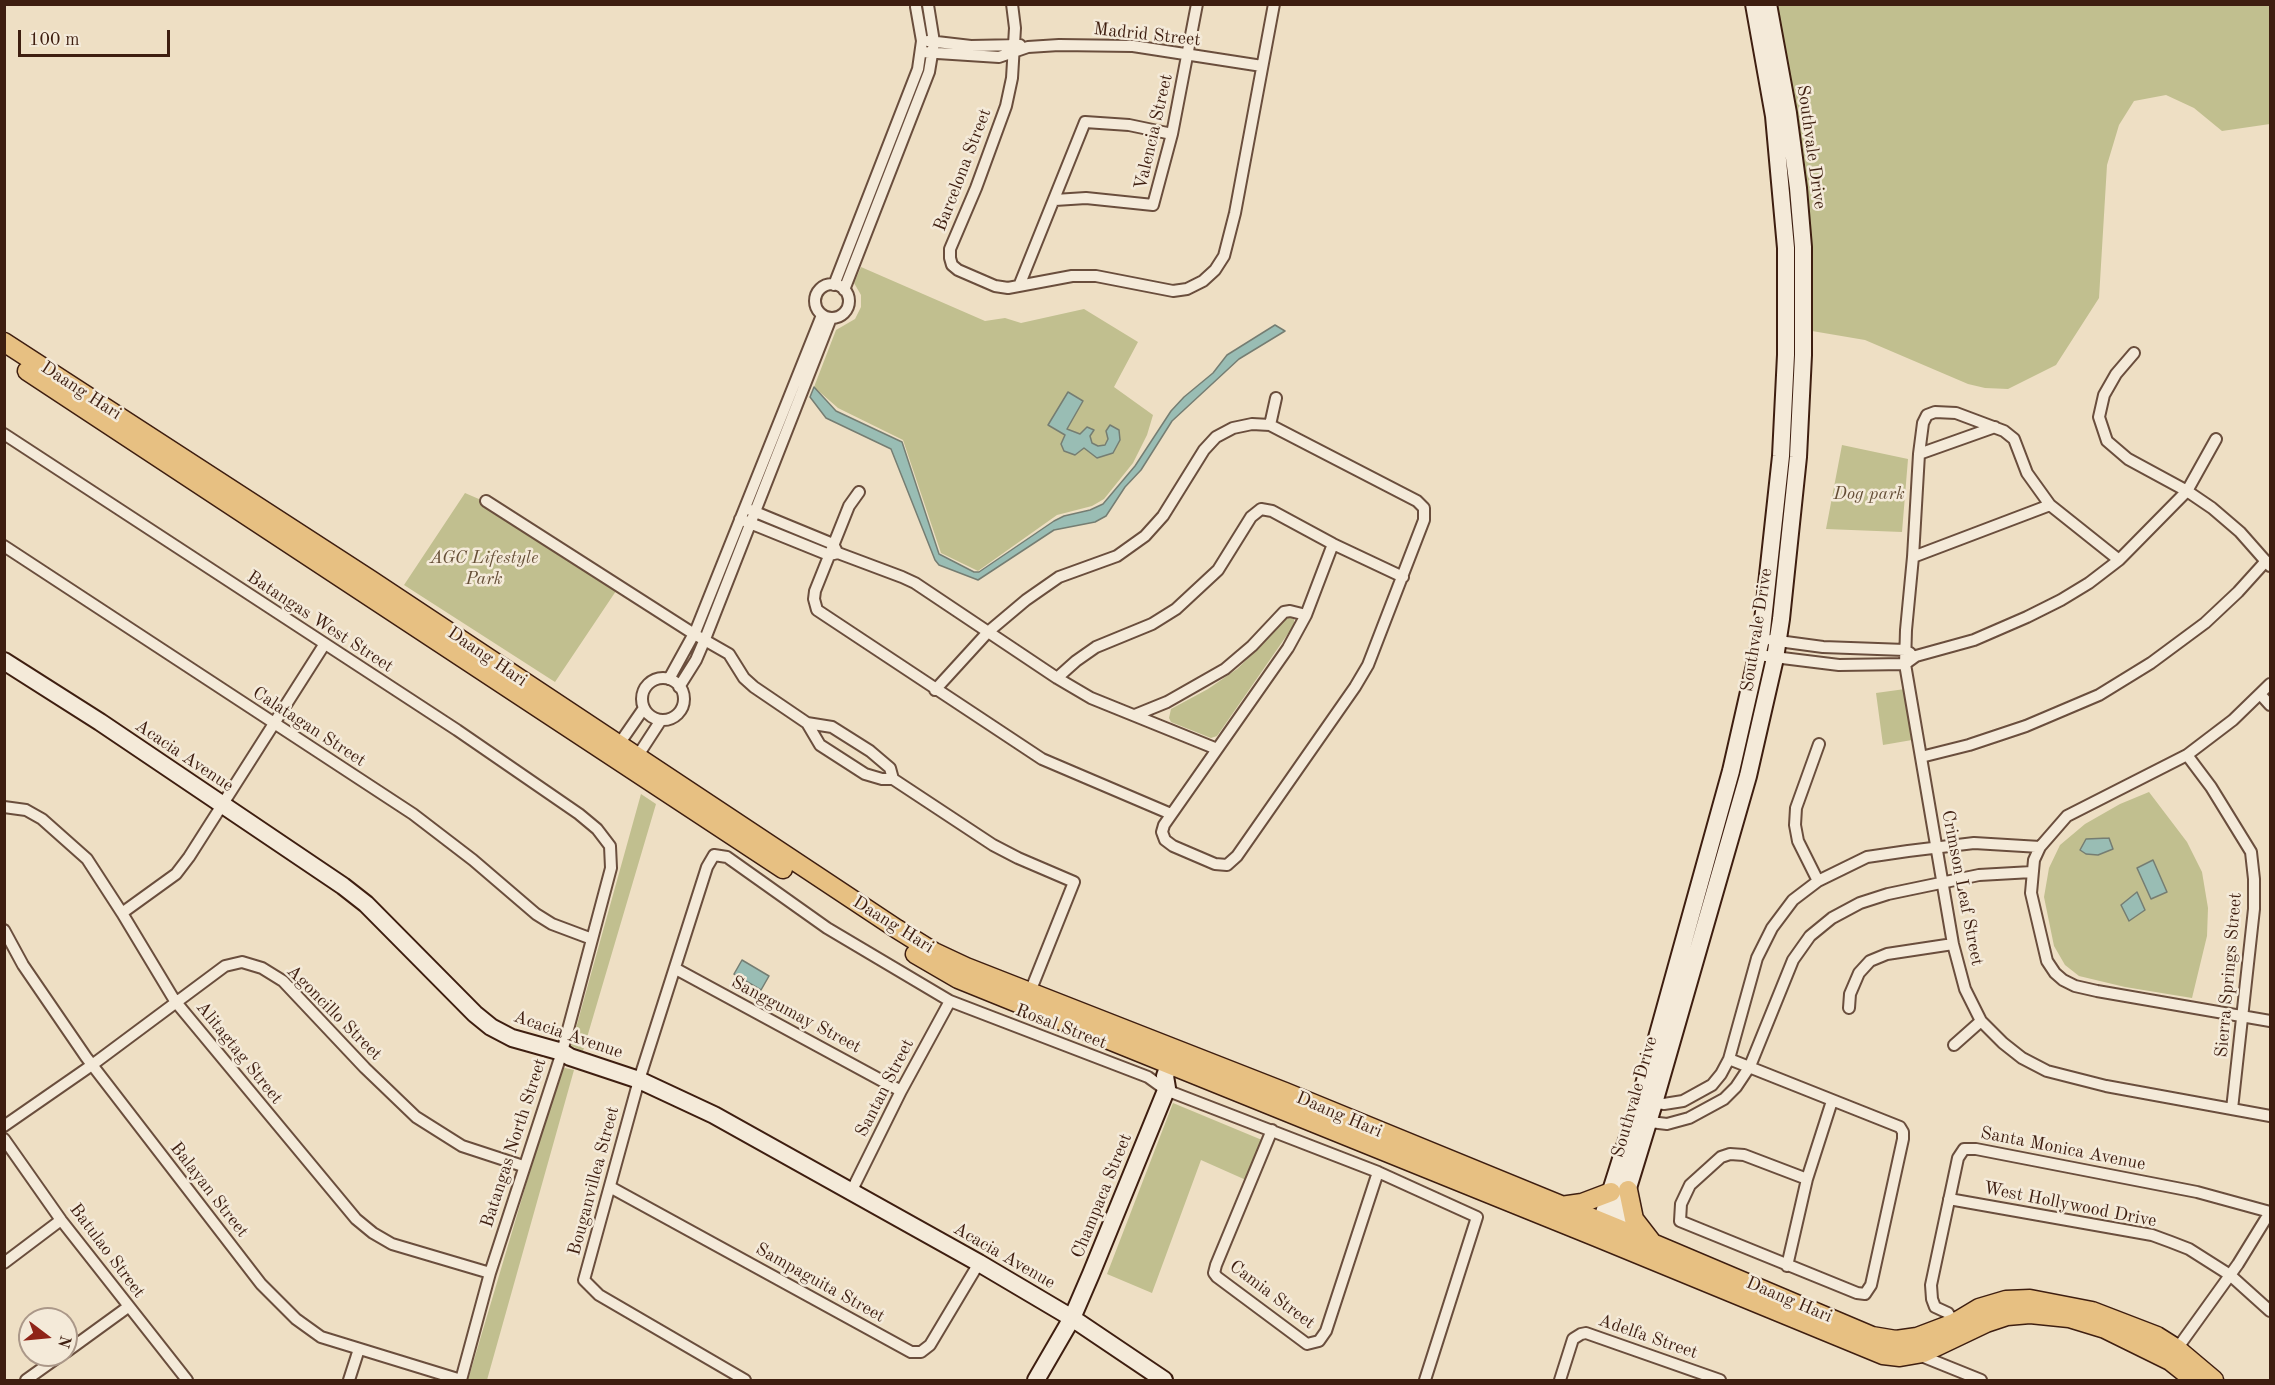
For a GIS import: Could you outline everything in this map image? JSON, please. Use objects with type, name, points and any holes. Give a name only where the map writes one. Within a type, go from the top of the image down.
[{"type":"main road","name":"Daang Hari","points":[[4,342],[371,580],[615,750]]},
{"type":"main road","name":"Daang Hari","points":[[4,356],[615,750],[884,935],[958,979],[1174,1072],[1606,1232],[1870,1342]]},
{"type":"main road","name":"Daang Hari","points":[[633,762],[934,952],[1030,992],[1174,1072],[1285,1092],[1561,1206],[1606,1232],[1652,1242],[1870,1342]]},
{"type":"main road","points":[[1561,1206],[1582,1203],[1619,1191],[1634,1219],[1652,1242]]},
{"type":"main road","points":[[1906,1355],[1928,1334],[1986,1323],[2007,1316],[2030,1314],[2068,1318],[2105,1329],[2173,1355],[2214,1380]]},
{"type":"main road","points":[[1870,1342],[1883,1355],[1906,1355],[1957,1329]]},
{"type":"main road","points":[[2173,1355],[2194,1380]]},
{"type":"street","name":"Barcelona Street","points":[[1012,4],[1015,49],[1006,106],[950,249],[952,265],[958,270],[995,286],[1019,286],[1071,276],[1096,276],[1173,291],[1187,289],[1203,281],[1215,270],[1224,256],[1230,238],[1274,4]]},
{"type":"street","name":"Valencia Street","points":[[1055,200],[1086,198],[1153,205],[1172,134],[1197,4]]},
{"type":"street","name":"Southvale Drive","points":[[1754,4],[1774,116],[1786,248],[1786,354],[1768,648]]},
{"type":"street","name":"Southvale Drive","points":[[1606,1232],[1748,776],[1768,648],[1794,512],[1803,355],[1803,282],[1798,188],[1788,113],[1768,4]]},
{"type":"street","points":[[844,290],[921,96],[934,48],[928,5]]},
{"type":"street","points":[[834,285],[913,83],[922,52],[916,8]]},
{"type":"street","name":"Madrid Street","points":[[922,40],[934,48],[999,57],[1015,49],[1028,47],[1133,46],[1262,66]]},
{"type":"street","name":"Madrid Street","points":[[922,52],[934,48]]},
{"type":"street","points":[[1019,286],[1085,122],[1129,125],[1172,134]]},
{"type":"street","points":[[834,285],[844,290],[848,296],[847,308],[843,314],[827,317],[817,310],[816,295],[821,289],[834,285]]},
{"type":"street","points":[[669,679],[694,634],[745,521],[827,317]]},
{"type":"street","points":[[1921,757],[1969,745],[2026,726],[2099,695],[2151,663],[2205,623],[2268,563],[2240,532],[2212,508],[2187,491],[2128,459],[2107,441],[2099,417],[2104,395],[2116,374],[2134,353]]},
{"type":"street","points":[[1270,425],[1276,398]]},
{"type":"street","name":"Crimson Leaf Street","points":[[1995,427],[1956,413],[1935,412],[1927,416],[1923,423],[1905,650],[1905,664],[1953,944],[1965,989],[1981,1021],[2022,1058],[2046,1071],[2106,1086],[2271,1116]]},
{"type":"street","points":[[935,690],[988,632],[1026,600],[1059,577],[1117,556],[1145,536],[1163,516],[1204,450],[1216,437],[1233,428],[1252,424],[1270,425],[1421,504],[1424,508],[1424,520],[1379,642],[1355,687],[1232,861],[1221,866],[1173,846],[1165,840],[1162,832],[1171,814],[1288,648],[1306,615],[1333,544]]},
{"type":"street","points":[[1919,454],[1995,427],[2014,439],[2027,473],[2050,505],[2119,560]]},
{"type":"street","name":"Batangas West Street","points":[[4,434],[457,730],[579,813],[597,829],[610,846]]},
{"type":"street","points":[[1768,648],[1839,665],[1905,664],[1916,656],[1974,640],[2028,617],[2089,583],[2119,560],[2187,491],[2216,439]]},
{"type":"street","points":[[859,492],[849,506],[833,551],[815,591],[814,599],[817,610],[1042,759],[1171,814]]},
{"type":"street","points":[[486,501],[729,654],[744,678],[754,687],[807,723],[832,727],[881,759],[890,768],[893,778]]},
{"type":"street","points":[[1913,557],[2050,505]]},
{"type":"street","points":[[750,509],[833,551]]},
{"type":"street","points":[[1057,678],[1096,647],[1152,624],[1176,609],[1218,570],[1256,512],[1261,509],[1272,511],[1333,544],[1402,577]]},
{"type":"street","points":[[745,521],[833,551],[915,583],[1057,678],[1091,698],[1217,749]]},
{"type":"street","points":[[679,687],[696,660],[705,639],[745,521]]},
{"type":"street","name":"Calatagan Street","points":[[4,546],[413,814],[473,860],[537,914],[552,924],[592,939]]},
{"type":"street","points":[[1135,715],[1183,694],[1225,669],[1252,646],[1284,612],[1290,611],[1306,615]]},
{"type":"street","points":[[122,913],[176,874],[189,857],[324,645]]},
{"type":"street","points":[[1768,648],[1905,650],[1916,656]]},
{"type":"street","name":"Acacia Avenue","points":[[4,661],[100,722],[343,886],[366,904],[475,1014],[491,1027],[512,1038],[562,1052],[570,1057],[639,1080],[714,1115],[979,1263],[1072,1318],[1164,1380]]},
{"type":"street","points":[[669,679],[679,687],[684,699],[680,712],[674,717],[661,720],[651,717],[644,708],[642,695],[650,683],[655,680],[669,679]]},
{"type":"street","points":[[2271,684],[2233,720],[2187,755],[2067,816],[2040,847],[2032,872],[2031,893],[2047,961],[2063,980],[2075,986],[2097,991],[2271,1021]]},
{"type":"street","points":[[2260,694],[2271,705]]},
{"type":"street","points":[[615,750],[644,708]]},
{"type":"street","points":[[633,762],[661,720]]},
{"type":"street","points":[[807,723],[820,745],[865,774],[882,779],[893,778],[993,845],[1074,882],[1030,992]]},
{"type":"street","points":[[845,761],[860,758],[862,749],[856,743]]},
{"type":"street","points":[[845,761],[841,745],[856,743]]},
{"type":"street","points":[[1818,881],[1798,841],[1795,825],[1796,808],[1819,744]]},
{"type":"street","name":"Sierra Springs Street","points":[[2187,755],[2211,787],[2251,852],[2254,909],[2232,1109]]},
{"type":"street","name":"Alitagtag Street","points":[[4,807],[26,810],[42,819],[87,860],[175,1001],[356,1219],[373,1233],[392,1244],[490,1273]]},
{"type":"street","points":[[1647,1101],[1677,1102],[1698,1094],[1712,1085],[1721,1074],[1729,1059],[1750,979],[1767,938],[1781,913],[1793,900],[1818,881],[1845,866],[1867,858],[1937,846],[1974,843],[2040,847]]},
{"type":"street","name":"Batangas North Street","points":[[461,1380],[490,1273],[562,1052],[610,868],[610,846]]},
{"type":"street","name":"Rosal Street","points":[[639,1080],[707,867],[714,855],[727,857],[827,928],[950,1001],[1148,1077],[1174,1072],[1272,1130],[1378,1172],[1477,1216],[1425,1380]]},
{"type":"street","points":[[1641,1121],[1667,1124],[1677,1122],[1724,1099],[1736,1087],[1750,1066],[1793,960],[1810,936],[1832,918],[1860,903],[1943,881],[2011,872],[2032,872]]},
{"type":"street","name":"Balayan Street","points":[[4,930],[23,965],[92,1065],[261,1284],[296,1319],[321,1337],[461,1380]]},
{"type":"street","points":[[1849,1008],[1850,994],[1859,973],[1870,961],[1887,954],[1953,944]]},
{"type":"street","name":"Agoncillo Street","points":[[4,1126],[92,1065],[225,966],[242,962],[262,968],[283,981],[365,1068],[416,1117],[462,1146],[523,1166]]},
{"type":"street","name":"Sanggumay Street","points":[[676,969],[901,1090]]},
{"type":"street","name":"Santan Street","points":[[851,1192],[901,1090],[950,1001]]},
{"type":"street","points":[[1954,1046],[1981,1021]]},
{"type":"street","points":[[1729,1059],[1900,1127],[1903,1132],[1871,1285],[1865,1294],[1857,1293],[1680,1221],[1681,1204],[1690,1185],[1720,1157],[1730,1154],[1744,1155],[1807,1179]]},
{"type":"street","name":"Champaca Street","points":[[1036,1380],[1072,1318],[1174,1072]]},
{"type":"street","name":"Bouganvillea Street","points":[[639,1080],[584,1280],[599,1295],[746,1380]]},
{"type":"street","points":[[1787,1266],[1807,1179],[1832,1101]]},
{"type":"street","name":"Camia Street","points":[[1272,1130],[1215,1265],[1215,1273],[1217,1277],[1307,1344],[1319,1341],[1326,1331],[1378,1172]]},
{"type":"street","name":"Batulao Street","points":[[4,1139],[61,1220],[187,1380]]},
{"type":"street","name":"Santa Monica Avenue","points":[[1957,1329],[1948,1313],[1935,1307],[1931,1292],[1960,1153],[1971,1148],[2197,1192],[2270,1212]]},
{"type":"street","name":"Sampaguita Street","points":[[610,1187],[911,1352],[921,1352],[930,1345],[979,1263]]},
{"type":"street","name":"West Hollywood Drive","points":[[1949,1199],[2152,1235],[2189,1249],[2230,1275],[2271,1311]]},
{"type":"street","points":[[2173,1355],[2230,1275],[2270,1212]]},
{"type":"street","points":[[4,1263],[61,1220]]},
{"type":"street","points":[[78,1343],[128,1307]]},
{"type":"street","name":"Adelfa Street","points":[[1560,1380],[1573,1339],[1586,1333],[1720,1380]]},
{"type":"street","points":[[349,1380],[358,1349]]},
{"type":"street","points":[[1906,1355],[1981,1380]]},
{"type":"street","points":[[26,1380],[44,1367]]},
{"type":"green space","points":[[1776,5],[2270,5],[2270,124],[2222,131],[2194,108],[2166,95],[2134,101],[2119,125],[2107,165],[2099,298],[2056,365],[2008,389],[1985,388],[1968,384],[1865,340],[1812,331],[1808,193]]},
{"type":"green space","points":[[861,267],[985,321],[1005,318],[1021,323],[1084,309],[1138,342],[1114,387],[1153,415],[1147,435],[1133,463],[1104,499],[1092,506],[1057,515],[978,571],[941,553],[903,440],[838,408],[814,387],[836,330],[855,319],[861,307],[861,295],[854,283]]},
{"type":"green space","name":"Dog park","points":[[1842,445],[1908,459],[1902,532],[1826,529]]},
{"type":"green space","name":"AGC Lifestyle Park","points":[[465,493],[495,506],[616,591],[555,682],[404,585]]},
{"type":"green space","points":[[1288,617],[1294,619],[1294,625],[1217,736],[1211,738],[1171,722],[1169,718],[1171,709],[1208,689],[1237,669]]},
{"type":"green space","points":[[1905,689],[1912,740],[1883,745],[1876,693]]},
{"type":"green space","points":[[2149,792],[2187,842],[2202,872],[2208,908],[2207,936],[2192,998],[2125,987],[2079,976],[2065,965],[2054,946],[2044,897],[2049,868],[2060,845],[2085,824],[2120,804]]},
{"type":"green space","points":[[641,794],[656,804],[583,1051],[571,1046]]},
{"type":"green space","points":[[561,1067],[574,1070],[487,1380],[468,1380]]},
{"type":"green space","points":[[1173,1103],[1262,1140],[1246,1180],[1201,1160],[1152,1293],[1107,1274]]},
{"type":"water","points":[[1275,325],[1285,331],[1239,359],[1172,421],[1141,470],[1125,487],[1106,516],[1095,522],[1054,530],[978,580],[939,565],[935,560],[891,449],[826,418],[810,397],[814,387],[836,411],[902,442],[939,554],[974,572],[979,572],[1054,521],[1103,504],[1135,466],[1171,411],[1184,397],[1213,373],[1227,355]]},
{"type":"water","points":[[1068,392],[1083,401],[1067,429],[1080,434],[1087,427],[1094,430],[1090,436],[1092,443],[1098,446],[1105,445],[1108,439],[1106,431],[1110,425],[1119,430],[1120,440],[1113,453],[1097,458],[1084,448],[1075,455],[1064,451],[1061,444],[1065,435],[1048,425]]},
{"type":"water","points":[[2109,838],[2113,849],[2098,855],[2086,854],[2080,850],[2086,839]]},
{"type":"water","points":[[2153,860],[2167,892],[2151,899],[2137,868]]},
{"type":"water","points":[[2137,892],[2145,910],[2129,921],[2121,905]]},
{"type":"water","points":[[742,960],[769,976],[761,990],[734,974]]}]
